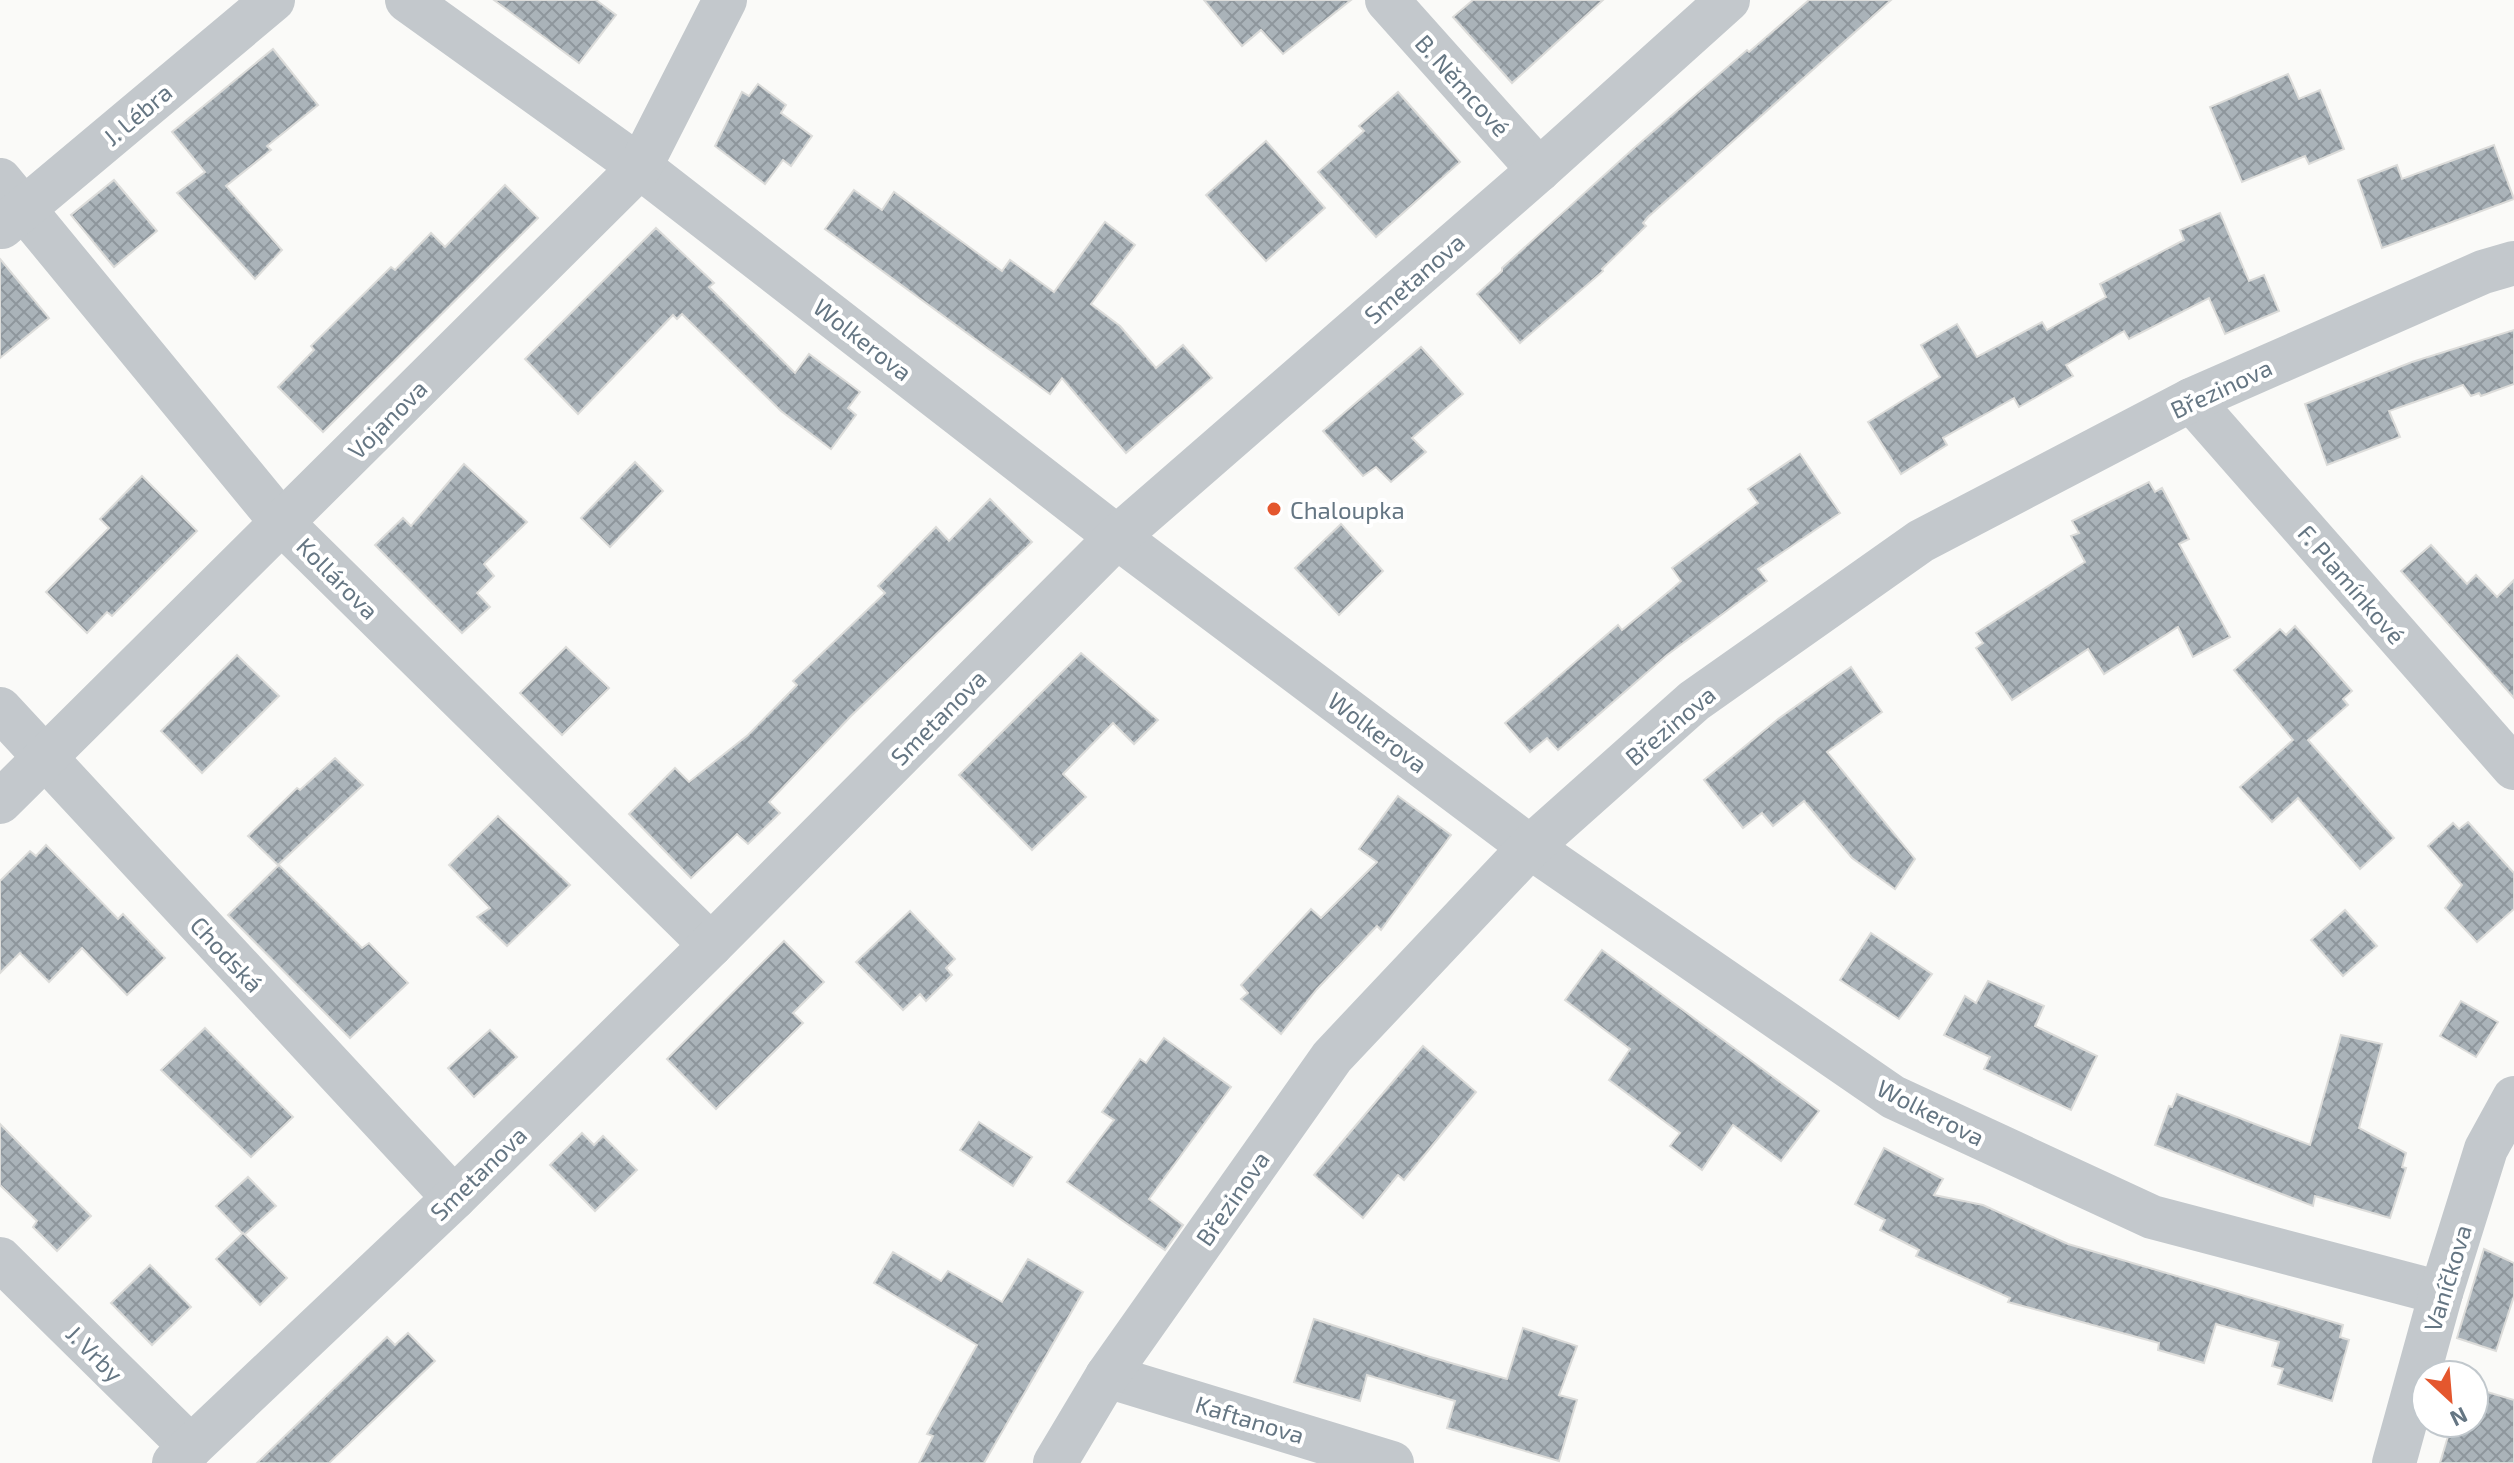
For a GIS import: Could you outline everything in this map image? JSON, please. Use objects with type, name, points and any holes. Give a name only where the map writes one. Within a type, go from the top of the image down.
[{"type":"street","name":"J. Lébra","points":[[8,206],[273,0]]},
{"type":"street","name":"Wolkerova","points":[[407,0],[640,167],[1117,537],[1530,847],[1893,1097],[2152,1217],[2441,1293]]},
{"type":"street","name":"Vojanova","points":[[0,802],[640,167],[725,0]]},
{"type":"street","name":"B. Němcové","points":[[1387,0],[1539,170]]},
{"type":"street","name":"Smetanova","points":[[183,1455],[454,1198],[1117,537],[1539,170],[1728,0]]},
{"type":"street","name":"Kollárova","points":[[8,206],[283,524],[711,945]]},
{"type":"street","name":"Březinova","points":[[1055,1463],[1107,1376],[1332,1057],[1530,847],[1694,701],[1921,541],[2191,400],[2483,272],[2514,263]]},
{"type":"street","name":"F. Plamínkové","points":[[2191,400],[2514,768]]},
{"type":"street","name":"Chodská","points":[[0,709],[454,1198]]},
{"type":"street","name":"Vaníčkova","points":[[2394,1463],[2441,1293],[2486,1149],[2514,1098]]},
{"type":"street","name":"J. Vrby","points":[[0,1259],[183,1455]]},
{"type":"street","name":"Kaftanova","points":[[1107,1376],[1392,1463]]},
{"type":"building","points":[[494,0],[596,0],[616,15],[579,63]]},
{"type":"building","points":[[1204,0],[1351,0],[1283,54],[1261,30],[1242,46]]},
{"type":"building","points":[[1473,0],[1603,0],[1512,83],[1453,17]]},
{"type":"building","points":[[1809,0],[1891,0],[1648,217],[1643,223],[1646,226],[1603,271],[1520,343],[1477,294],[1633,149]]},
{"type":"building","points":[[273,49],[318,105],[267,146],[271,150],[226,186],[282,250],[255,279],[177,193],[205,172],[172,132]]},
{"type":"building","points":[[2288,74],[2299,99],[2320,90],[2344,149],[2309,164],[2305,156],[2242,182],[2210,107]]},
{"type":"building","points":[[758,84],[786,105],[781,113],[812,136],[791,166],[783,160],[765,184],[715,146],[742,92],[749,96]]},
{"type":"building","points":[[1398,92],[1460,162],[1376,237],[1318,172],[1364,131],[1359,126]]},
{"type":"building","points":[[1266,141],[1325,208],[1266,261],[1206,195]]},
{"type":"building","points":[[2494,145],[2514,199],[2382,248],[2358,180],[2397,165],[2402,179]]},
{"type":"building","points":[[114,180],[157,231],[114,267],[71,215]]},
{"type":"building","points":[[505,185],[538,218],[323,432],[278,387],[314,350],[311,346],[391,267],[395,270],[431,233],[445,247]]},
{"type":"building","points":[[854,190],[882,210],[894,192],[1002,271],[1010,260],[1054,292],[1105,222],[1135,245],[1091,304],[1120,326],[1156,368],[1183,345],[1212,378],[1126,453],[1062,378],[1050,394],[825,229]]},
{"type":"building","points":[[2220,213],[2249,281],[2264,275],[2279,311],[2225,334],[2209,298],[2129,339],[2124,331],[2066,365],[2073,376],[2019,407],[2014,398],[1943,438],[1947,445],[1901,474],[1868,422],[1940,377],[1921,345],[1957,324],[1977,357],[2042,322],[2047,330],[2106,297],[2100,284],[2184,240],[2180,230]]},
{"type":"building","points":[[656,228],[714,283],[709,287],[795,373],[809,354],[860,392],[848,408],[856,415],[831,449],[781,411],[682,314],[677,319],[673,315],[578,414],[525,359]]},
{"type":"building","points":[[0,259],[49,318],[0,358]]},
{"type":"building","points":[[2514,330],[2514,384],[2481,396],[2479,393],[2471,396],[2463,385],[2389,411],[2400,437],[2327,465],[2305,404],[2412,362]]},
{"type":"building","points":[[1421,347],[1463,394],[1412,438],[1426,452],[1391,482],[1376,467],[1363,476],[1323,431]]},
{"type":"building","points":[[1800,454],[1840,513],[1758,569],[1767,581],[1667,655],[1558,750],[1547,738],[1530,752],[1505,723],[1618,625],[1622,630],[1681,581],[1672,568],[1758,503],[1748,489]]},
{"type":"building","points":[[635,462],[663,491],[610,547],[581,518]]},
{"type":"building","points":[[464,464],[527,522],[484,564],[494,576],[477,593],[490,607],[462,633],[375,545],[403,518],[411,526]]},
{"type":"building","points":[[142,476],[197,531],[112,616],[107,612],[87,633],[46,592],[109,528],[100,519]]},
{"type":"building","points":[[2149,482],[2155,492],[2162,488],[2189,539],[2179,544],[2230,637],[2193,657],[2178,627],[2104,674],[2088,649],[2012,700],[1976,648],[1983,643],[1976,633],[2085,562],[2071,536],[2079,533],[2072,521]]},
{"type":"building","points":[[990,499],[1032,542],[851,716],[769,802],[780,813],[748,844],[737,834],[691,878],[629,814],[675,768],[689,782],[748,735],[797,685],[793,681],[885,593],[878,586],[936,527],[949,541]]},
{"type":"building","points":[[1341,524],[1383,571],[1339,615],[1295,568]]},
{"type":"building","points":[[2431,545],[2467,584],[2476,575],[2497,597],[2514,580],[2514,698],[2401,571]]},
{"type":"building","points":[[2295,626],[2352,691],[2343,699],[2348,705],[2308,740],[2394,838],[2360,869],[2298,798],[2272,822],[2240,787],[2293,740],[2234,670],[2280,629],[2286,635]]},
{"type":"building","points":[[566,647],[609,688],[562,735],[520,693]]},
{"type":"building","points":[[1081,653],[1158,720],[1134,744],[1113,723],[1063,774],[1086,797],[1032,850],[959,775]]},
{"type":"building","points":[[237,655],[279,696],[202,773],[161,731]]},
{"type":"building","points":[[1851,667],[1882,712],[1827,752],[1915,859],[1895,889],[1852,858],[1804,801],[1773,826],[1762,813],[1743,828],[1704,780],[1778,719]]},
{"type":"building","points":[[335,758],[363,785],[278,865],[248,836],[297,788],[300,790]]},
{"type":"building","points":[[1398,796],[1451,835],[1381,930],[1377,926],[1317,989],[1281,1034],[1241,999],[1248,993],[1241,985],[1311,909],[1321,918],[1377,862],[1359,849]]},
{"type":"building","points":[[498,816],[570,885],[507,946],[477,917],[490,908],[449,865]]},
{"type":"building","points":[[2468,822],[2514,873],[2514,909],[2477,942],[2445,908],[2462,885],[2428,846],[2453,823],[2459,829]]},
{"type":"building","points":[[46,845],[118,919],[123,914],[165,958],[127,995],[82,948],[49,982],[20,953],[0,973],[0,881],[30,851],[36,856]]},
{"type":"building","points":[[279,865],[362,948],[369,943],[408,983],[350,1038],[228,915]]},
{"type":"building","points":[[2345,910],[2377,946],[2343,976],[2311,940]]},
{"type":"building","points":[[910,911],[955,959],[946,968],[952,975],[926,1001],[920,994],[903,1010],[856,962]]},
{"type":"building","points":[[1871,933],[1932,974],[1899,1019],[1840,980]]},
{"type":"building","points":[[784,941],[824,982],[793,1013],[803,1023],[716,1109],[667,1059]]},
{"type":"building","points":[[1602,950],[1819,1111],[1781,1161],[1733,1125],[1702,1170],[1670,1146],[1680,1133],[1609,1080],[1630,1049],[1565,1000]]},
{"type":"building","points":[[1988,981],[2044,1006],[2035,1026],[2097,1056],[2071,1110],[1984,1069],[1990,1057],[1944,1035],[1965,996],[1976,1003]]},
{"type":"building","points":[[2461,1001],[2498,1022],[2476,1057],[2440,1036]]},
{"type":"building","points":[[205,1028],[293,1117],[251,1157],[161,1070]]},
{"type":"building","points":[[490,1030],[517,1057],[474,1097],[448,1068]]},
{"type":"building","points":[[2341,1035],[2382,1044],[2359,1128],[2406,1153],[2402,1167],[2406,1168],[2390,1218],[2315,1196],[2313,1206],[2155,1145],[2169,1106],[2172,1107],[2177,1094],[2310,1145]]},
{"type":"building","points":[[1164,1038],[1231,1087],[1149,1199],[1183,1225],[1165,1250],[1067,1182],[1114,1120],[1102,1112],[1140,1059],[1146,1063]]},
{"type":"building","points":[[1423,1046],[1476,1092],[1404,1180],[1398,1175],[1363,1218],[1314,1175]]},
{"type":"building","points":[[979,1122],[1032,1157],[1013,1186],[960,1150]]},
{"type":"building","points":[[0,1124],[91,1216],[57,1251],[33,1227],[37,1221],[0,1185]]},
{"type":"building","points":[[582,1133],[594,1145],[603,1136],[637,1170],[595,1211],[550,1165]]},
{"type":"building","points":[[1884,1148],[1943,1179],[1934,1195],[1983,1205],[2068,1244],[2343,1325],[2340,1337],[2349,1340],[2332,1401],[2278,1384],[2283,1369],[2272,1366],[2279,1342],[2216,1324],[2204,1363],[2158,1350],[2159,1343],[2008,1302],[2010,1298],[1916,1256],[1919,1250],[1880,1230],[1885,1220],[1855,1204]]},
{"type":"building","points":[[248,1177],[276,1206],[244,1235],[216,1206]]},
{"type":"building","points":[[243,1233],[287,1278],[260,1305],[216,1259]]},
{"type":"building","points":[[2484,1249],[2514,1263],[2514,1296],[2496,1351],[2457,1338]]},
{"type":"building","points":[[893,1252],[941,1281],[948,1271],[1002,1302],[1028,1259],[1083,1292],[984,1463],[919,1463],[933,1436],[927,1434],[977,1345],[874,1283]]},
{"type":"building","points":[[150,1265],[191,1307],[152,1345],[111,1303]]},
{"type":"building","points":[[1314,1319],[1507,1379],[1523,1328],[1577,1346],[1559,1395],[1577,1400],[1559,1461],[1447,1428],[1455,1401],[1367,1375],[1360,1401],[1294,1382]]},
{"type":"building","points":[[408,1333],[435,1361],[329,1463],[257,1463],[387,1337],[395,1345]]},
{"type":"building","points":[[2490,1393],[2514,1400],[2514,1463],[2440,1463],[2447,1439],[2490,1439]]},
{"type":"place","name":"Chaloupka","points":[[1274,509]]}]
